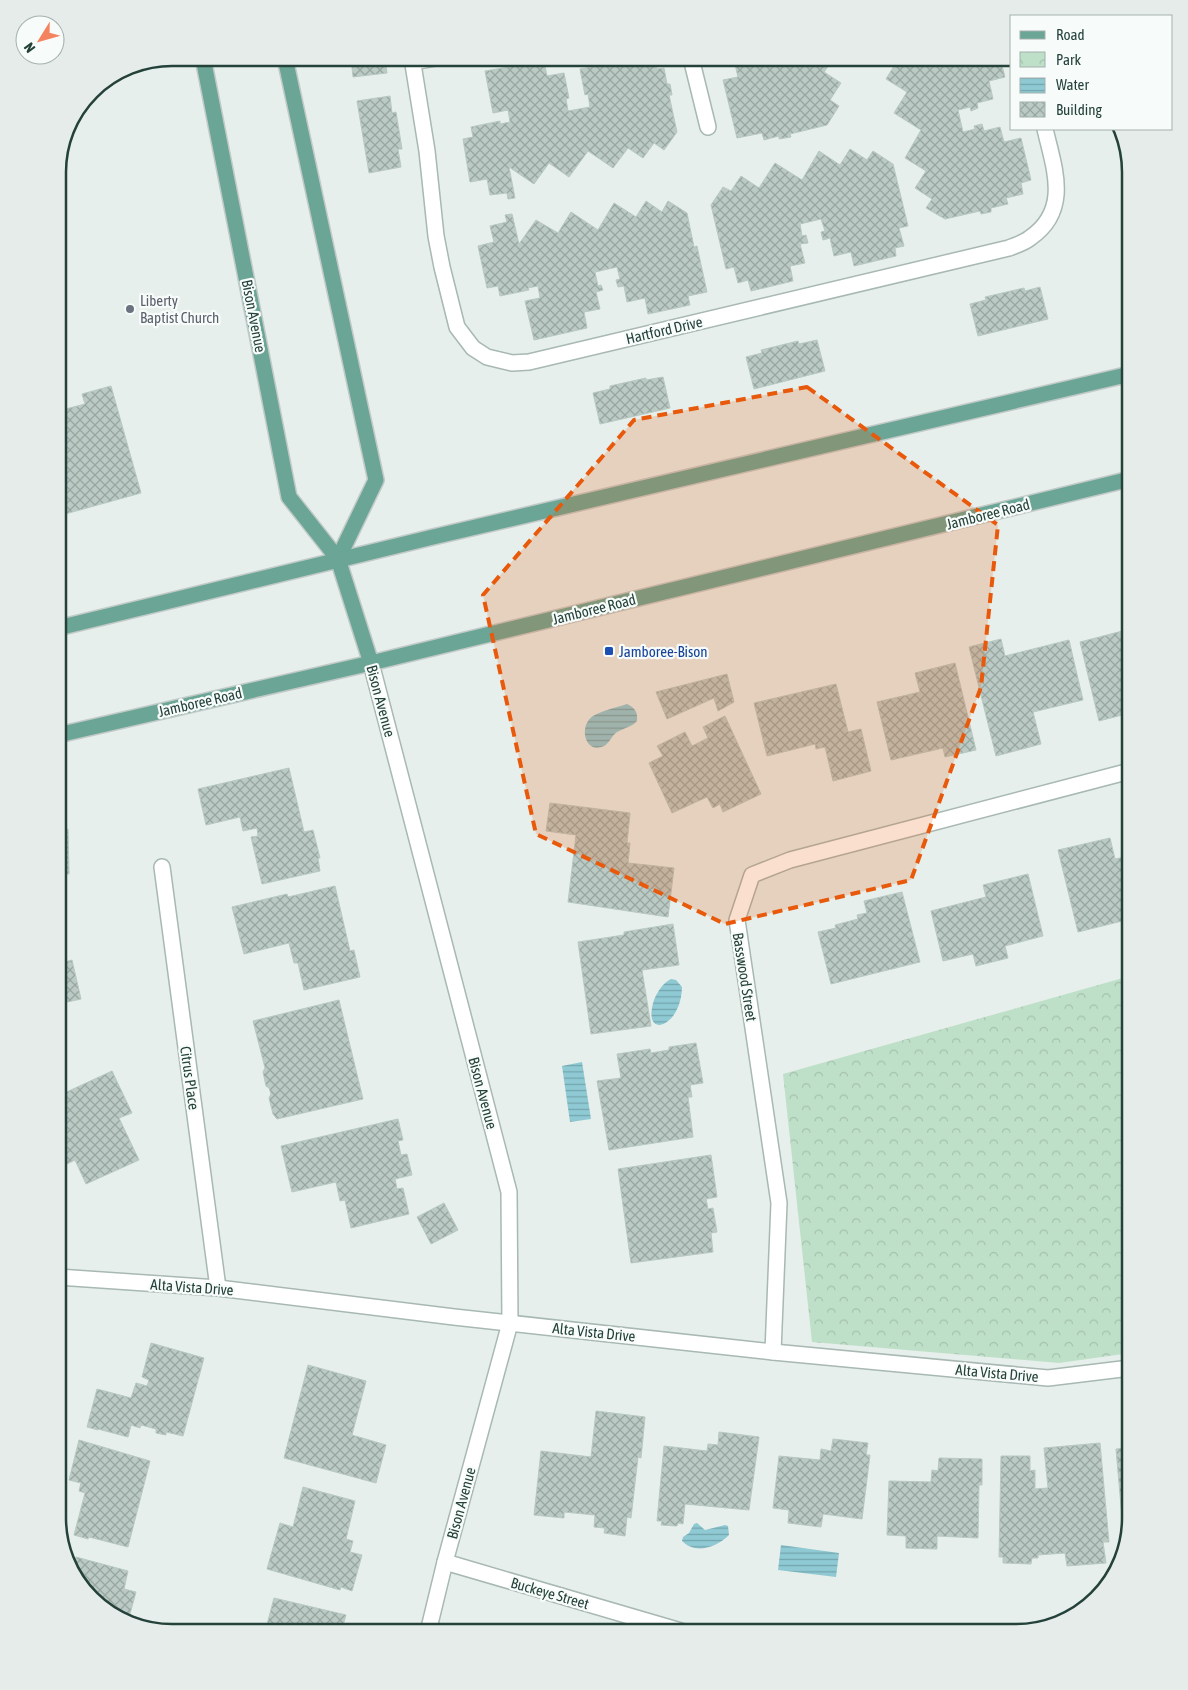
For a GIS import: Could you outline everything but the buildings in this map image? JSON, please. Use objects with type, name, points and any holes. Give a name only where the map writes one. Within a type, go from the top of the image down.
[{"type":"main road","name":"Bison Avenue","points":[[205,66],[289,497],[338,559],[371,663]]},
{"type":"main road","points":[[286,66],[376,480],[338,559]]},
{"type":"main road","points":[[66,626],[338,559],[1122,376]]},
{"type":"main road","name":"Jamboree Road","points":[[66,733],[371,663],[1122,481]]},
{"type":"street","name":"Hartford Drive","points":[[413,66],[427,151],[436,236],[457,327],[473,348],[487,357],[512,363],[529,362],[1009,248],[1030,238],[1046,222],[1056,201],[1057,179],[1045,130]]},
{"type":"street","points":[[693,66],[708,128]]},
{"type":"street","name":"Bison Avenue","points":[[371,663],[509,1192],[510,1324],[430,1624]]},
{"type":"street","name":"Basswood Street","points":[[773,1352],[779,1203],[736,920],[752,875],[790,860],[1122,773]]},
{"type":"street","name":"Citrus Place","points":[[162,868],[218,1288]]},
{"type":"street","name":"Alta Vista Drive","points":[[66,1278],[218,1288],[510,1324],[773,1352],[1048,1378],[1122,1369]]},
{"type":"street","name":"Buckeye Street","points":[[445,1562],[657,1624]]},
{"type":"highlighted area","points":[[807,387],[998,525],[981,687],[911,880],[725,924],[536,834],[483,595],[634,420]]},
{"type":"green space","points":[[1122,978],[1122,1354],[1059,1363],[812,1342],[783,1074]]},
{"type":"water","points":[[627,704],[634,709],[637,721],[613,735],[604,746],[592,747],[588,743],[585,732],[588,721],[600,712]]},
{"type":"water","points":[[671,979],[676,980],[682,987],[680,1001],[669,1020],[657,1025],[653,1021],[651,1013],[654,1000],[665,983]]},
{"type":"water","points":[[582,1062],[591,1119],[570,1122],[562,1066]]},
{"type":"water","points":[[697,1523],[705,1530],[728,1526],[729,1535],[713,1546],[694,1548],[682,1541],[683,1537]]},
{"type":"water","points":[[781,1545],[839,1553],[836,1577],[778,1570]]},
{"type":"place","name":"Liberty Baptist Church","points":[[130,309]]},
{"type":"place","name":"Jamboree-Bison","points":[[609,651]]}]
